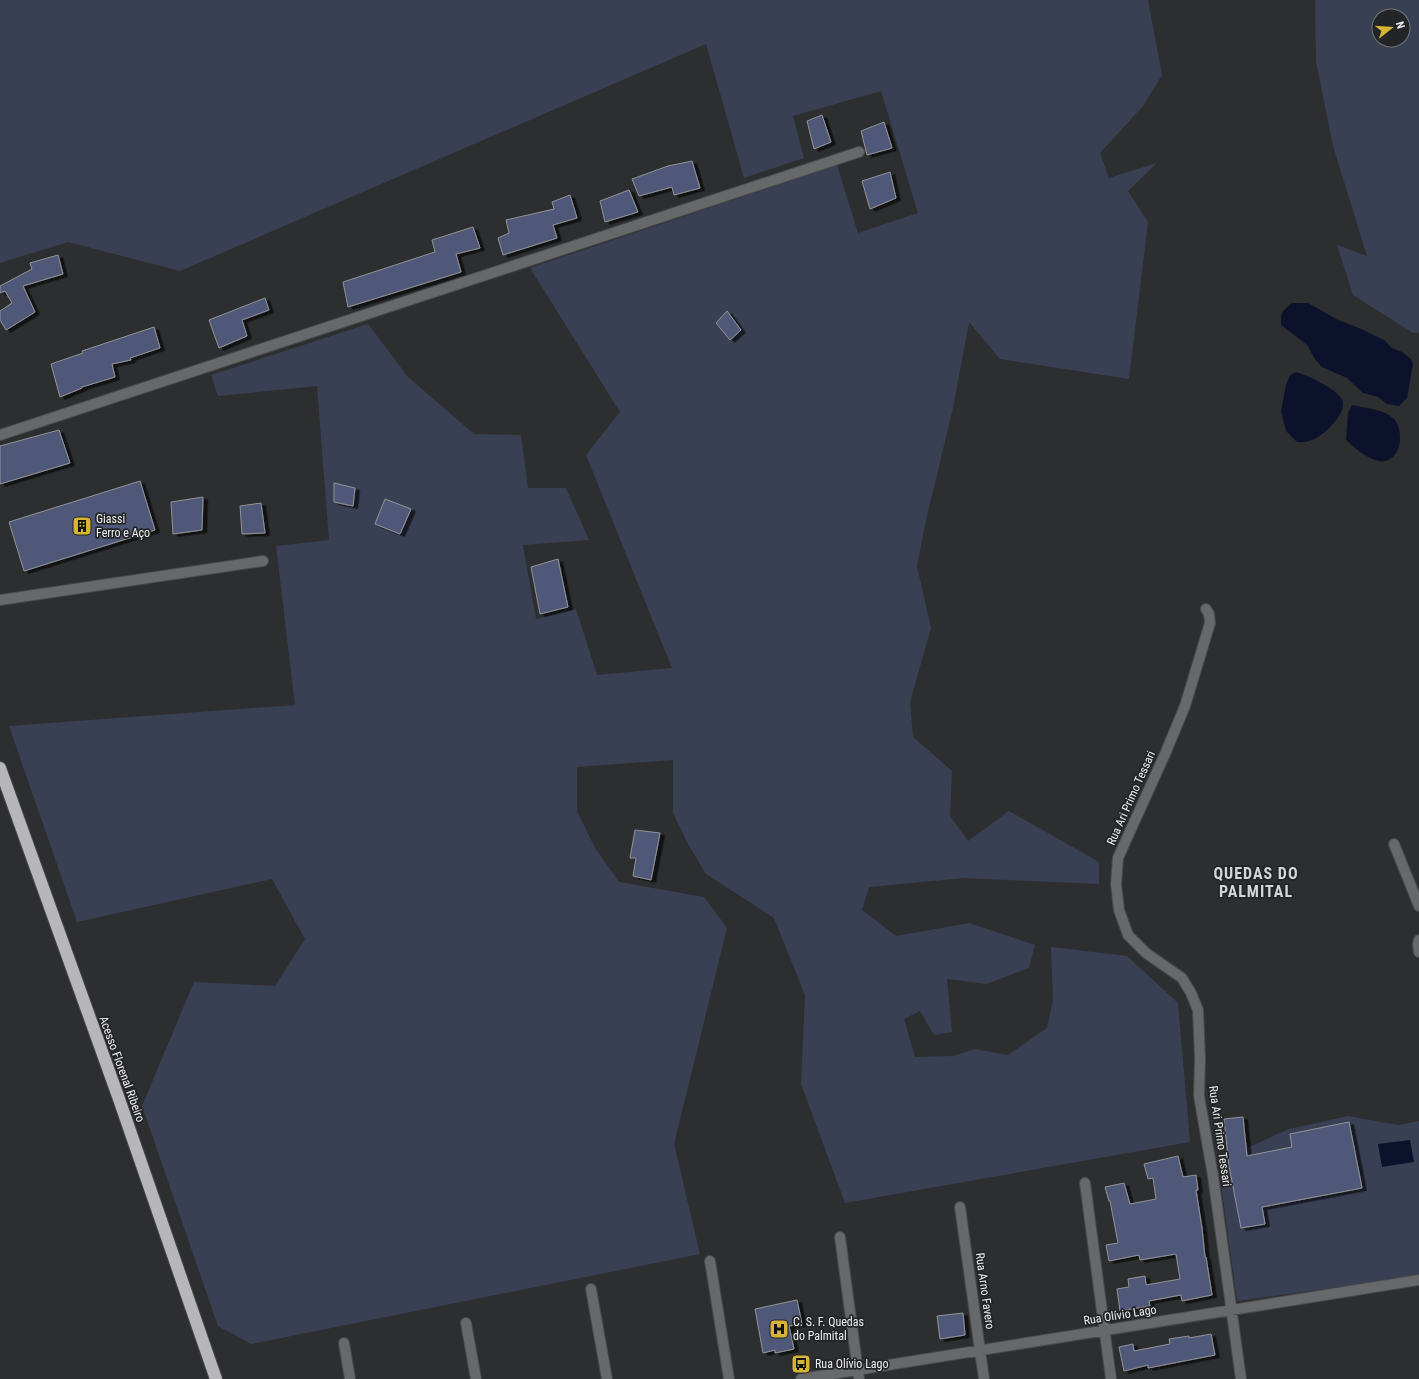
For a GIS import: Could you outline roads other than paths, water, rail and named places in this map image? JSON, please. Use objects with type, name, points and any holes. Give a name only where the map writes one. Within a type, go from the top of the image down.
[{"type":"highway","name":"Acesso Florenal Ribeiro","points":[[0,768],[216,1379]]},
{"type":"street","points":[[0,435],[859,152]]},
{"type":"street","points":[[0,600],[263,561]]},
{"type":"street","name":"Rua Ari Primo Tessari","points":[[1206,609],[1209,614],[1210,624],[1184,706],[1165,754],[1118,858],[1116,884],[1119,910],[1128,935],[1146,953],[1182,978],[1191,993],[1198,1010],[1200,1059],[1199,1096],[1213,1176],[1241,1379]]},
{"type":"street","points":[[1394,844],[1419,906]]},
{"type":"street","points":[[1419,940],[1419,952]]},
{"type":"street","points":[[1085,1183],[1111,1379]]},
{"type":"street","name":"Rua Arno Favero","points":[[960,1207],[984,1379]]},
{"type":"street","points":[[840,1237],[858,1375]]},
{"type":"street","points":[[710,1262],[729,1379]]},
{"type":"street","name":"Rua Olívio Lago","points":[[801,1379],[858,1375],[980,1350],[1419,1280]]},
{"type":"street","points":[[591,1289],[607,1379]]},
{"type":"street","points":[[466,1323],[476,1379]]},
{"type":"street","points":[[344,1343],[350,1379]]},
{"type":"place","name":"Giassi Ferro e Aço","points":[[82,526]]},
{"type":"place","name":"C. S. F. Quedas do Palmital","points":[[779,1329]]},
{"type":"place","name":"Rua Olívio Lago","points":[[801,1364]]},
{"type":"district","name":"QUEDAS DO PALMITAL","points":[[1256,882]]}]
